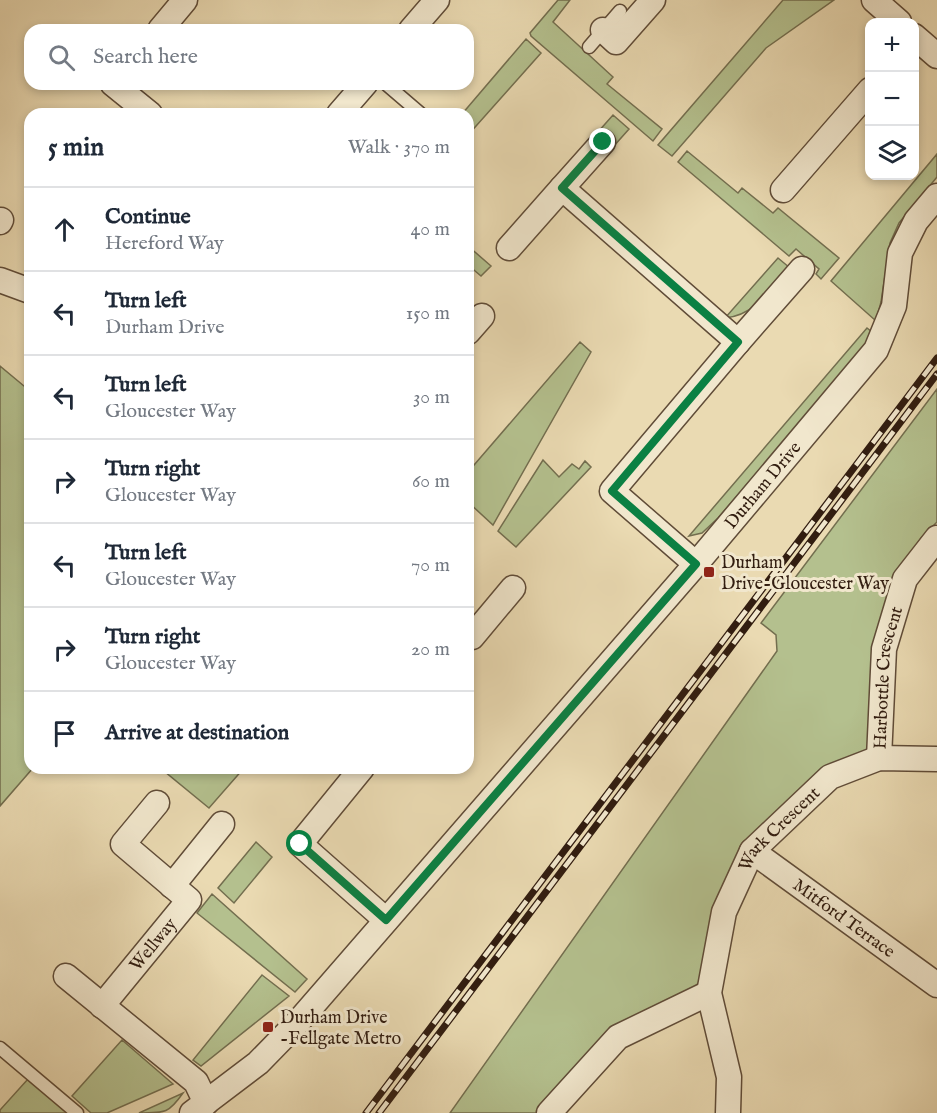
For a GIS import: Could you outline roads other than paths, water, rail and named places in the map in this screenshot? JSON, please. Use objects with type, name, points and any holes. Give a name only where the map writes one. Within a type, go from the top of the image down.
[{"type":"street","points":[[165,24],[185,0]]},
{"type":"street","points":[[416,24],[437,0]]},
{"type":"street","points":[[596,38],[616,42],[653,0]]},
{"type":"street","points":[[874,0],[894,18]]},
{"type":"street","points":[[919,41],[937,56]]},
{"type":"street","points":[[122,90],[143,108]]},
{"type":"street","points":[[344,108],[360,90]]},
{"type":"street","points":[[783,190],[865,96]]},
{"type":"street","points":[[509,248],[603,142]]},
{"type":"street","points":[[562,188],[738,342]]},
{"type":"street","name":"Durham Drive","points":[[199,1108],[258,1063],[298,1022],[696,564],[876,350],[894,306],[900,253],[916,221],[937,196]]},
{"type":"street","points":[[696,564],[612,491],[802,269]]},
{"type":"street","points":[[0,280],[24,289]]},
{"type":"street","name":"Harbottle Crescent","points":[[879,758],[884,649],[905,579],[937,538]]},
{"type":"street","points":[[474,631],[513,588]]},
{"type":"street","name":"Wark Crescent","points":[[728,1113],[729,1077],[709,993],[724,912],[752,851],[830,777],[879,758],[937,759]]},
{"type":"street","points":[[357,774],[300,844],[386,920]]},
{"type":"street","name":"Wellway","points":[[102,1006],[189,900],[123,844],[157,803]]},
{"type":"street","points":[[172,886],[222,824]]},
{"type":"street","name":"Mitford Terrace","points":[[752,851],[937,985]]},
{"type":"street","points":[[66,976],[196,1082],[199,1108]]},
{"type":"street","points":[[549,1113],[618,1037],[709,993]]},
{"type":"lane","points":[[596,38],[620,11]]},
{"type":"lane","points":[[393,90],[413,108]]},
{"type":"lane","points":[[0,1048],[77,1113]]},
{"type":"railway","points":[[366,1113],[937,358]]},
{"type":"railway","points":[[379,1113],[937,374]]},
{"type":"place","name":"Durham Drive-Gloucester Way","points":[[709,572]]},
{"type":"place","name":"Durham Drive -Fellgate Metro","points":[[268,1027]]}]
